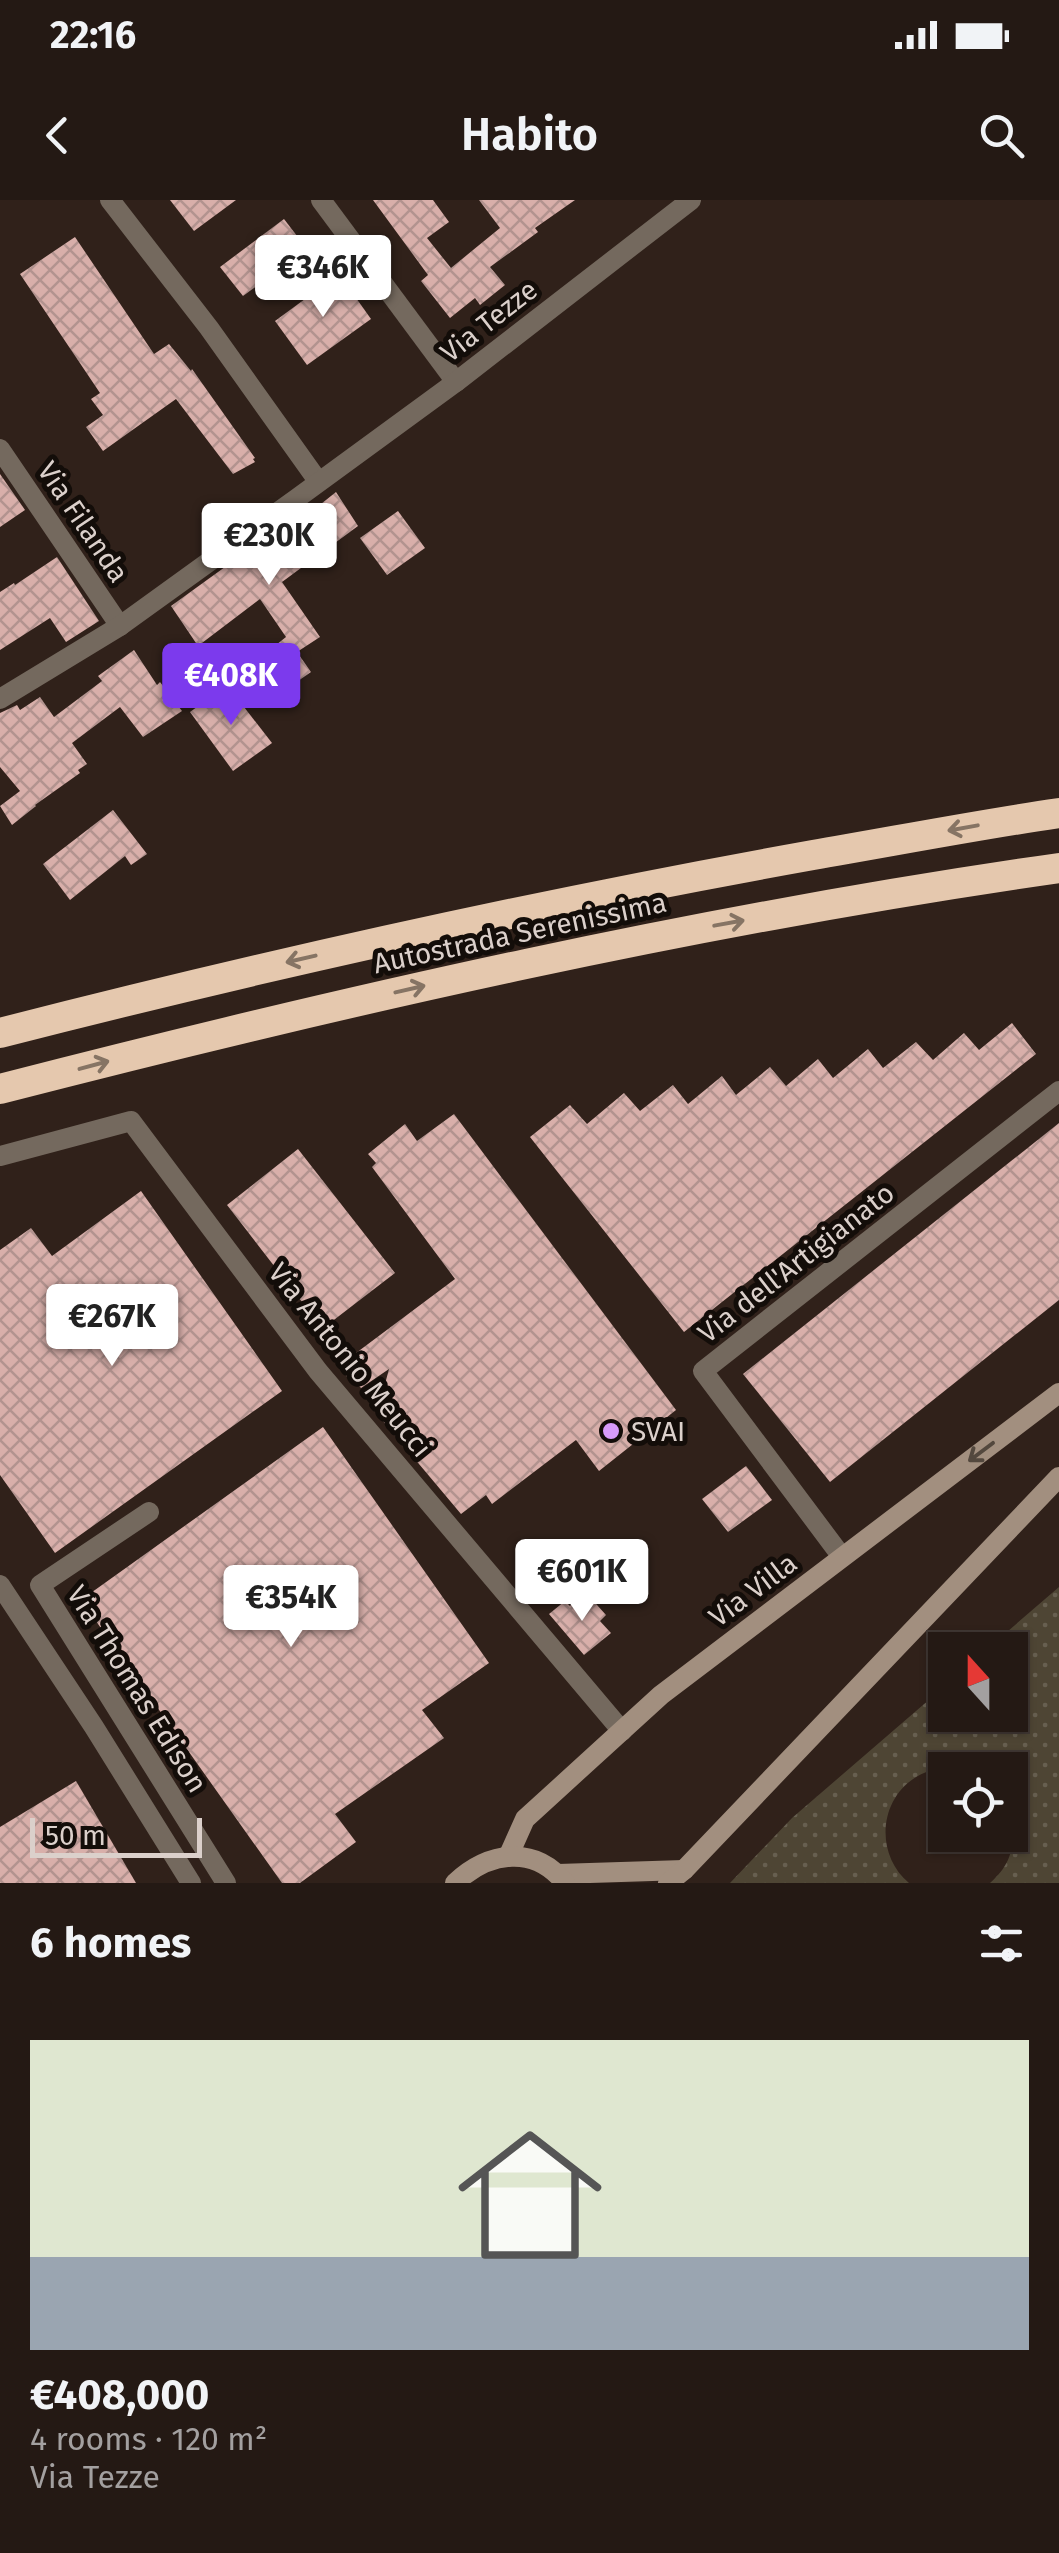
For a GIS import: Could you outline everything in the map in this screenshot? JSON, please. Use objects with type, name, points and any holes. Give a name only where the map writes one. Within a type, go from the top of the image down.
[{"type":"highway","name":"Autostrada Serenissima","points":[[0,1033],[420,932],[684,878],[1059,814]]},
{"type":"highway","name":"Autostrada Serenissima","points":[[0,1089],[414,988],[702,928],[1059,868]]},
{"type":"street","points":[[110,200],[209,328],[318,482]]},
{"type":"street","points":[[321,200],[456,382]]},
{"type":"street","name":"Via Tezze","points":[[0,699],[120,626],[456,382],[691,200]]},
{"type":"street","name":"Via Filanda","points":[[0,449],[120,626]]},
{"type":"street","name":"Via dell'Artigianato","points":[[842,1557],[703,1371],[1059,1091]]},
{"type":"street","name":"Via Antonio Meucci","points":[[0,1156],[131,1121],[318,1371],[622,1730]]},
{"type":"street","name":"Via Villa","points":[[508,1857],[525,1819],[661,1695],[1059,1393]]},
{"type":"street","points":[[455,1883],[471,1868],[492,1858],[516,1856],[538,1862],[561,1879],[676,1876],[1059,1477]]},
{"type":"street","name":"Via Thomas Edison","points":[[150,1512],[40,1585],[226,1883]]},
{"type":"street","points":[[0,1584],[191,1883]]},
{"type":"shaded area","points":[[1059,1587],[1059,1883],[990,1883],[1010,1852],[1028,1852],[1028,1752],[928,1752],[928,1772],[901,1789],[887,1820],[889,1854],[909,1883],[730,1883],[792,1818],[928,1701],[928,1732],[1028,1732],[1028,1632],[1007,1632]]},
{"type":"building","points":[[170,200],[236,200],[194,231]]},
{"type":"building","points":[[373,200],[433,200],[449,222],[427,238],[451,268],[500,228],[479,200],[575,200],[490,267],[505,285],[480,305],[475,298],[450,318],[421,281],[428,275]]},
{"type":"building","points":[[284,219],[307,249],[243,296],[220,267]]},
{"type":"building","points":[[75,237],[154,354],[169,344],[192,369],[255,462],[233,474],[176,399],[103,451],[86,427],[103,415],[91,399],[100,393],[20,274]]},
{"type":"building","points":[[339,274],[371,319],[307,365],[275,321]]},
{"type":"building","points":[[0,474],[25,510],[0,527]]},
{"type":"building","points":[[336,492],[358,526],[282,582],[320,637],[297,652],[311,672],[288,688],[262,656],[286,637],[260,599],[198,646],[171,606],[236,559],[242,567]]},
{"type":"building","points":[[398,511],[425,548],[387,575],[360,538]]},
{"type":"building","points":[[57,557],[99,621],[66,642],[50,618],[0,650],[0,592]]},
{"type":"building","points":[[134,650],[157,685],[160,682],[182,711],[143,737],[120,707],[72,743],[87,764],[78,770],[80,773],[12,825],[0,806],[20,791],[0,767],[0,713],[17,705],[20,710],[40,697],[54,717],[102,681],[98,676]]},
{"type":"building","points":[[227,685],[272,743],[233,771],[190,712]]},
{"type":"building","points":[[113,810],[147,854],[131,865],[125,856],[70,900],[43,864]]},
{"type":"building","points":[[1012,1023],[1036,1054],[684,1332],[530,1137],[570,1105],[587,1124],[624,1093],[640,1111],[673,1085],[688,1104],[722,1076],[736,1095],[770,1067],[786,1086],[818,1059],[833,1078],[868,1049],[883,1068],[916,1042],[933,1060],[964,1033],[979,1050]]},
{"type":"building","points":[[454,1114],[676,1410],[599,1471],[576,1440],[492,1504],[486,1495],[461,1514],[377,1414],[389,1369],[361,1388],[354,1380],[351,1382],[311,1330],[319,1324],[227,1205],[298,1149],[395,1273],[326,1326],[352,1356],[455,1279],[372,1167],[376,1163],[368,1154],[405,1124],[417,1141]]},
{"type":"building","points":[[1059,1123],[1059,1300],[830,1482],[743,1374]]},
{"type":"building","points":[[141,1191],[282,1391],[55,1553],[0,1475],[0,1250],[31,1228],[52,1256]]},
{"type":"building","points":[[323,1427],[489,1663],[422,1710],[444,1738],[335,1814],[356,1842],[300,1883],[282,1883],[81,1600]]},
{"type":"building","points":[[746,1466],[772,1500],[728,1532],[702,1499]]},
{"type":"building","points":[[589,1596],[606,1615],[600,1621],[611,1633],[584,1655],[549,1614],[565,1601],[570,1606],[575,1600],[579,1606]]},
{"type":"building","points":[[76,1781],[136,1883],[0,1883],[0,1827]]},
{"type":"place","name":"SVAI","points":[[611,1431]]}]
